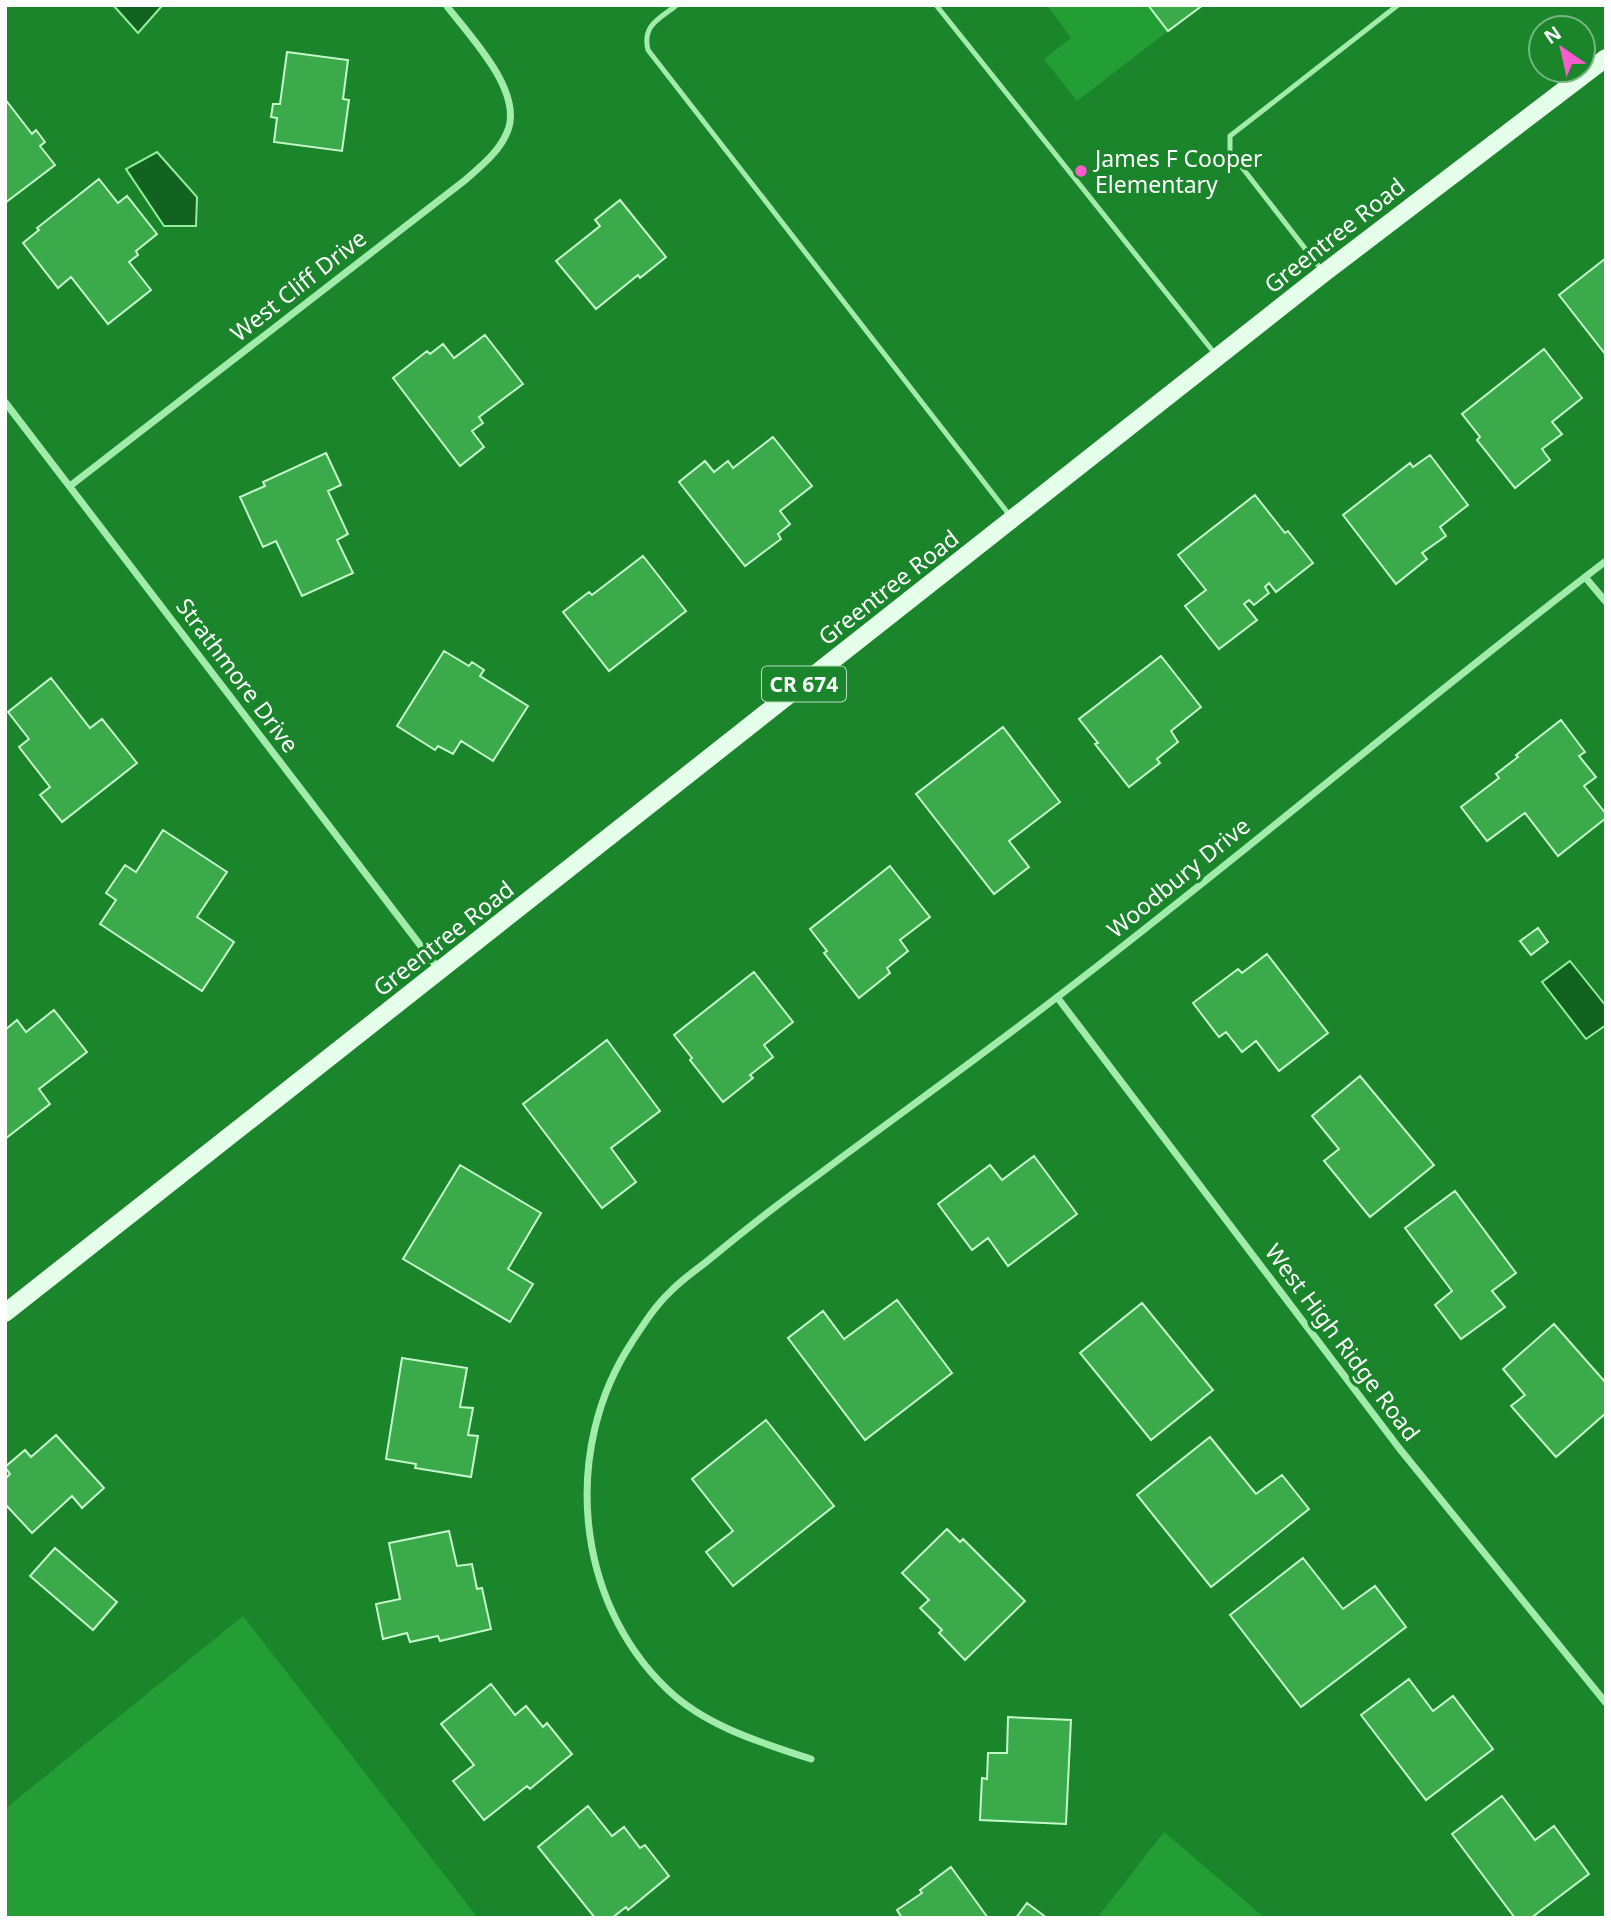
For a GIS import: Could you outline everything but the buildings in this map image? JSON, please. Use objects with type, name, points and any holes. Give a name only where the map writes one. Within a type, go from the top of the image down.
[{"type":"main road","name":"Greentree Road","points":[[5,1312],[1324,273],[1606,58]]},
{"type":"street","name":"West Cliff Drive","points":[[70,486],[453,189],[488,159],[500,144],[509,127],[510,107],[492,65],[446,5]]},
{"type":"street","name":"Strathmore Drive","points":[[5,402],[440,971]]},
{"type":"street","name":"Woodbury Drive","points":[[811,1759],[763,1743],[711,1720],[670,1692],[636,1656],[616,1622],[601,1586],[591,1548],[586,1475],[601,1403],[614,1372],[632,1342],[667,1294],[766,1213],[1057,997],[1606,561]]},
{"type":"street","points":[[1585,576],[1606,602]]},
{"type":"street","name":"West High Ridge Road","points":[[1057,997],[1399,1448],[1606,1703]]},
{"type":"lane","points":[[677,5],[649,28],[645,38],[648,50],[1013,519]]},
{"type":"lane","points":[[936,5],[1218,358]]},
{"type":"lane","points":[[1324,273],[1230,152],[1230,136],[1398,5]]},
{"type":"shaded area","points":[[113,5],[159,5],[161,7],[138,33]]},
{"type":"shaded area","points":[[1047,5],[1148,5],[1168,31],[1077,101],[1044,59],[1071,38]]},
{"type":"shaded area","points":[[157,152],[197,197],[196,226],[164,226],[126,169]]},
{"type":"shaded area","points":[[1570,961],[1606,1006],[1606,1025],[1586,1039],[1542,982]]},
{"type":"shaded area","points":[[243,1616],[478,1918],[5,1918],[5,1809]]},
{"type":"shaded area","points":[[1164,1832],[1265,1918],[1097,1918]]},
{"type":"place","name":"James F Cooper Elementary","points":[[1081,171]]}]
